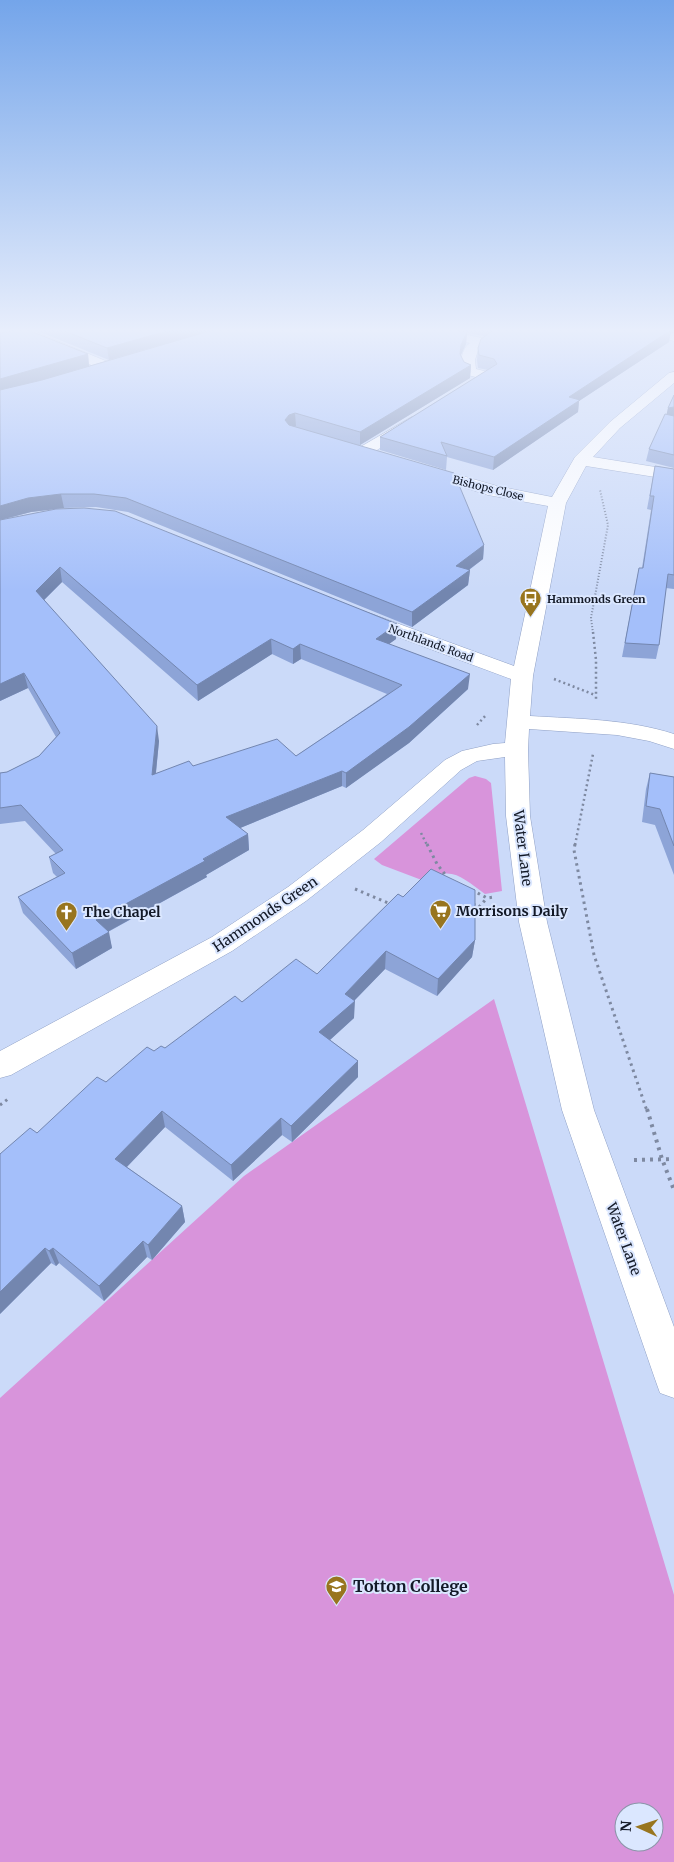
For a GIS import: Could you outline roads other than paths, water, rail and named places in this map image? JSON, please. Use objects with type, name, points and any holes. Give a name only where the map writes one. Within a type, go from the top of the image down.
[{"type":"street","points":[[363,452],[420,417]]},
{"type":"street","name":"Water Lane","points":[[625,417],[615,425],[592,462],[557,503],[522,676],[516,750],[518,816],[534,922],[578,1110],[674,1379]]},
{"type":"street","points":[[346,447],[382,458]]},
{"type":"street","points":[[592,462],[674,475]]},
{"type":"street","name":"Bishops Close","points":[[410,466],[494,491],[557,503]]},
{"type":"street","name":"Northlands Road","points":[[348,611],[522,676]]},
{"type":"street","points":[[518,722],[599,727],[652,733],[674,742]]},
{"type":"street","name":"Hammonds Green","points":[[1,1064],[222,944],[297,894],[372,836],[453,765],[470,756],[516,750]]},
{"type":"place","name":"Hammonds Green","points":[[531,618]]},
{"type":"place","name":"Morrisons Daily","points":[[440,930]]},
{"type":"place","name":"The Chapel","points":[[67,931]]},
{"type":"place","name":"Totton College","points":[[337,1605]]}]
